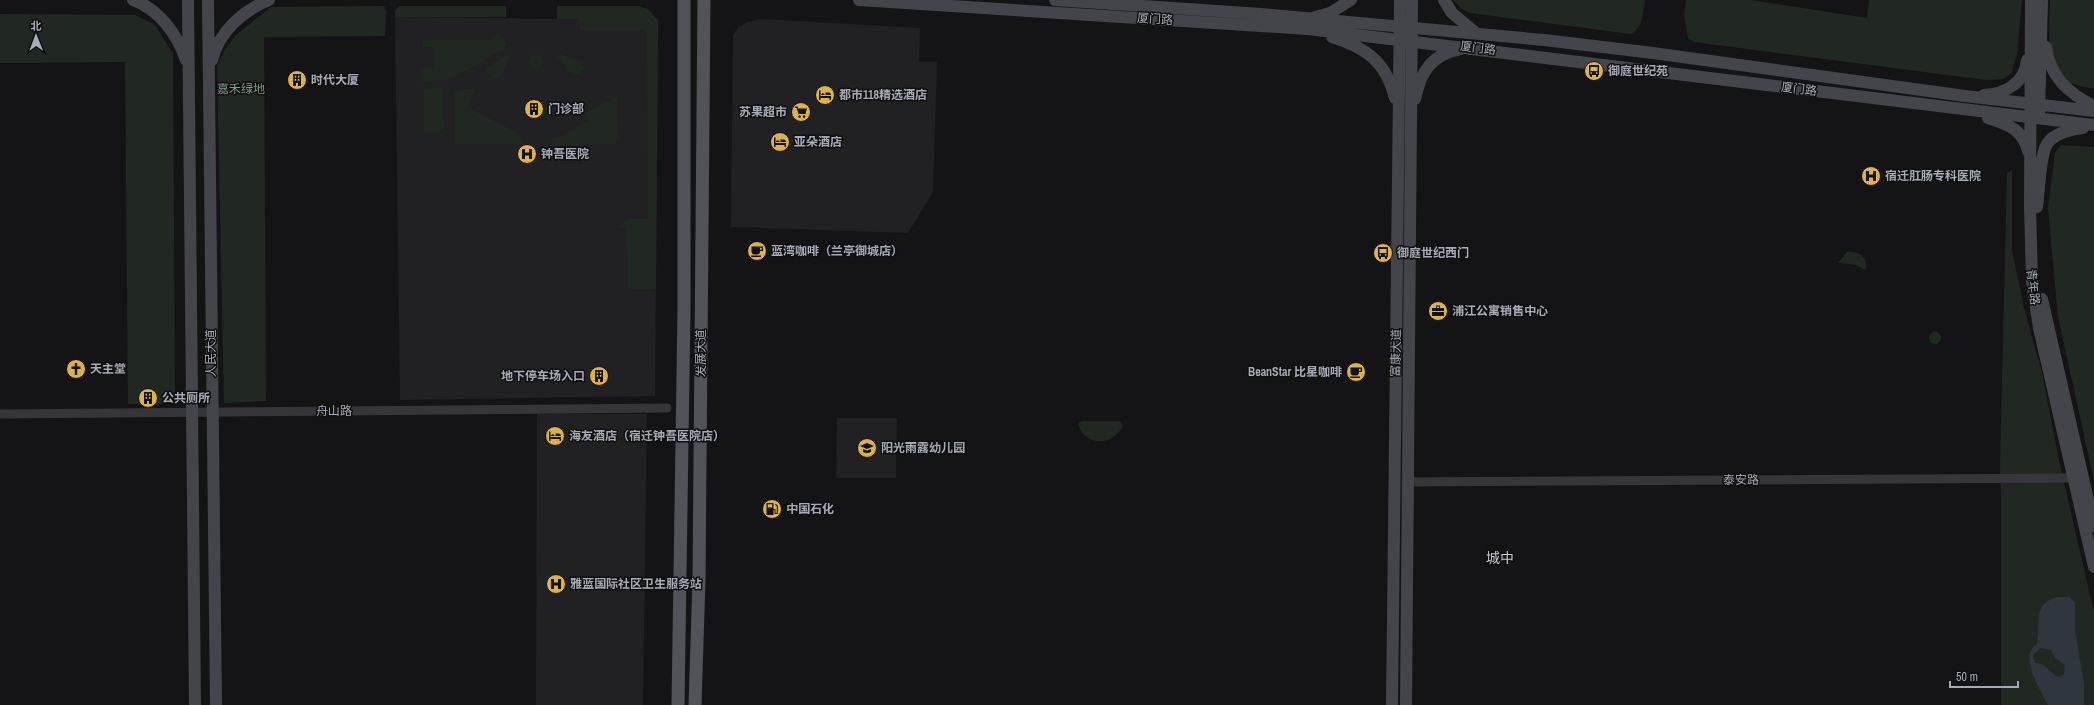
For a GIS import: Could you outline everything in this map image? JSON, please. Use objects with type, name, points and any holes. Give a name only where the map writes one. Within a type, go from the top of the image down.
[{"type":"main road","name":"发展大道","points":[[678,705],[684,310],[684,0]]},
{"type":"main road","name":"发展大道","points":[[695,705],[699,580],[704,0]]},
{"type":"street","points":[[133,0],[144,4],[171,30],[181,47],[189,69]]},
{"type":"street","name":"人民大道","points":[[188,0],[195,705]]},
{"type":"street","name":"人民大道","points":[[208,0],[211,412],[216,575],[216,705]]},
{"type":"street","points":[[209,72],[215,47],[232,24],[249,11],[269,0]]},
{"type":"street","name":"厦门路","points":[[859,0],[1308,24],[1406,27],[1653,53],[1965,96],[2094,111]]},
{"type":"street","name":"厦门路","points":[[1055,0],[1261,14],[1308,24],[1405,40],[2094,126]]},
{"type":"street","points":[[1308,24],[1351,0]]},
{"type":"street","name":"富康大道","points":[[1400,0],[1406,27]]},
{"type":"street","name":"富康大道","points":[[1406,705],[1407,482],[1405,40],[1406,27],[1412,0]]},
{"type":"street","points":[[1444,0],[1452,13],[1465,26],[1477,34]]},
{"type":"street","points":[[1965,96],[1989,95],[2017,84],[2022,78],[2026,66],[2037,2]]},
{"type":"street","points":[[2037,2],[2048,58],[2056,78],[2064,88],[2078,98],[2094,106]]},
{"type":"street","name":"青年路","points":[[2037,2],[2036,105],[2030,253],[2034,295],[2039,328],[2094,567]]},
{"type":"street","points":[[1308,24],[1354,44],[1376,60],[1388,77],[1405,117]]},
{"type":"street","points":[[1405,117],[1426,68],[1448,52],[1472,48]]},
{"type":"street","points":[[1964,109],[2007,124],[2024,138],[2030,164],[2033,207]]},
{"type":"street","name":"富康大道","points":[[1392,705],[1405,117]]},
{"type":"street","points":[[2033,207],[2047,144],[2063,132],[2094,126]]},
{"type":"street","name":"青年路","points":[[2033,207],[2038,269],[2042,296],[2094,526]]},
{"type":"street","name":"舟山路","points":[[0,414],[667,408]]},
{"type":"street","name":"泰安路","points":[[1407,482],[2074,478]]},
{"type":"shaded area","name":"钟吾医院","points":[[395,17],[658,20],[655,396],[400,400]]},
{"type":"shaded area","points":[[761,19],[920,28],[919,62],[937,62],[933,192],[908,233],[731,227],[733,35],[738,27],[748,22]]},
{"type":"shaded area","points":[[537,414],[647,414],[643,705],[536,705]]},
{"type":"shaded area","name":"阳光雨露幼儿园","points":[[837,418],[897,418],[896,478],[836,478]]},
{"type":"shaded area","points":[[2057,597],[2069,597],[2075,603],[2075,630],[2084,684],[2084,705],[2048,705],[2032,673],[2030,656],[2032,649],[2037,644],[2039,615],[2044,604]],"holes":[[[2041,648],[2051,650],[2055,658],[2065,665],[2064,674],[2059,677],[2045,666],[2035,663],[2033,655]]]},
{"type":"green space","points":[[1453,0],[1645,0],[1640,24],[1631,34],[1470,13],[1462,9]]},
{"type":"green space","points":[[1686,0],[1751,0],[1867,18],[1869,0],[2022,0],[2017,54],[2011,74],[2003,79],[1986,80],[1694,42],[1688,38],[1684,15]]},
{"type":"green space","points":[[2050,0],[2094,0],[2094,89],[2070,83],[2060,75],[2055,66],[2052,56],[2049,32]]},
{"type":"green space","name":"嘉禾绿地","points":[[384,6],[386,11],[385,36],[264,37],[266,401],[224,403],[217,66],[226,48],[236,35],[271,7]]},
{"type":"green space","points":[[399,6],[506,6],[506,17],[395,17],[395,11]]},
{"type":"green space","points":[[557,6],[639,6],[648,9],[658,20],[656,289],[628,289],[627,227],[617,228],[629,219],[648,219],[647,34],[644,30],[580,30],[579,19],[557,19]]},
{"type":"green space","points":[[0,14],[135,15],[154,24],[173,53],[175,396],[162,404],[128,404],[125,62],[0,63]]},
{"type":"green space","points":[[494,34],[504,40],[506,46],[503,49],[450,80],[422,81],[421,68],[435,68],[434,47],[423,47],[423,40],[494,40]]},
{"type":"green space","points":[[560,54],[579,61],[585,70],[576,75],[570,73],[558,58]]},
{"type":"green space","points":[[505,55],[510,57],[500,77],[496,79],[487,74],[487,68]]},
{"type":"green space","points":[[536,55],[541,57],[543,62],[541,67],[536,69],[531,67],[529,62],[531,57]]},
{"type":"green space","points":[[443,87],[444,131],[426,133],[424,131],[424,89]]},
{"type":"green space","points":[[463,89],[475,89],[467,107],[516,132],[522,138],[523,144],[455,144],[455,92]]},
{"type":"green space","points":[[617,96],[618,139],[615,144],[553,146],[552,139],[557,138],[589,120],[586,113]]},
{"type":"green space","points":[[2061,145],[2094,147],[2094,480],[2058,317],[2048,208],[2055,153]]},
{"type":"green space","points":[[2012,170],[2012,251],[2025,312],[2042,373],[2061,470],[2094,612],[2094,705],[2001,705],[2000,465],[2007,173]]},
{"type":"green space","points":[[1847,252],[1855,252],[1862,256],[1866,262],[1866,270],[1856,265],[1838,263]]},
{"type":"green space","points":[[1937,332],[1940,333],[1940,343],[1933,344],[1930,343],[1929,336],[1930,333]]},
{"type":"green space","points":[[1120,421],[1123,426],[1119,433],[1113,437],[1100,441],[1087,437],[1082,432],[1078,425],[1079,422]]},
{"type":"place","name":"御庭世纪苑","points":[[1594,71]]},
{"type":"place","name":"时代大厦","points":[[297,80]]},
{"type":"place","name":"都市118精选酒店","points":[[825,95]]},
{"type":"place","name":"门诊部","points":[[534,109]]},
{"type":"place","name":"苏果超市","points":[[801,112]]},
{"type":"place","name":"亚朵酒店","points":[[780,142]]},
{"type":"place","name":"钟吾医院","points":[[527,154]]},
{"type":"place","name":"宿迁肛肠专科医院","points":[[1871,176]]},
{"type":"place","name":"蓝湾咖啡（兰亭御城店）","points":[[757,251]]},
{"type":"place","name":"御庭世纪西门","points":[[1383,253]]},
{"type":"place","name":"浦江公寓销售中心","points":[[1438,311]]},
{"type":"place","name":"天主堂","points":[[76,369]]},
{"type":"place","name":"BeanStar 比星咖啡","points":[[1356,372]]},
{"type":"place","name":"地下停车场入口","points":[[599,376]]},
{"type":"place","name":"公共厕所","points":[[148,398]]},
{"type":"place","name":"海友酒店（宿迁钟吾医院店）","points":[[555,436]]},
{"type":"place","name":"阳光雨露幼儿园","points":[[867,448]]},
{"type":"place","name":"中国石化","points":[[772,509]]},
{"type":"place","name":"雅蓝国际社区卫生服务站","points":[[556,584]]},
{"type":"district","name":"城中","points":[[1500,558]]}]
